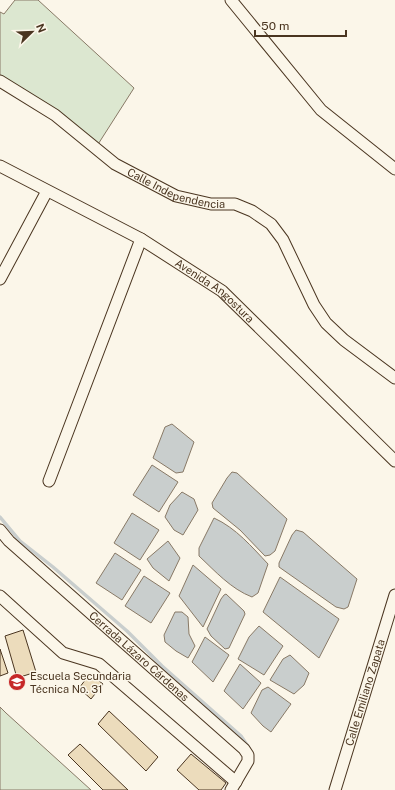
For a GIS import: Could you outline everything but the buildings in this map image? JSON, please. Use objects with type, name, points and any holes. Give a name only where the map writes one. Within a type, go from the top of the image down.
[{"type":"street","points":[[231,0],[321,110],[395,169]]},
{"type":"street","name":"Calle Independencia","points":[[0,81],[56,115],[115,164],[176,196],[211,204],[235,204],[252,211],[271,224],[283,240],[314,304],[326,323],[344,340],[395,378]]},
{"type":"street","name":"Avenida Angostura","points":[[0,166],[141,240],[222,291],[395,461]]},
{"type":"street","points":[[0,279],[47,191]]},
{"type":"street","points":[[49,481],[141,240]]},
{"type":"street","name":"Cerrada Lázaro Cárdenas","points":[[0,530],[9,541],[244,748],[248,755],[248,761],[234,786]]},
{"type":"street","name":"Calle Emiliano Zapata","points":[[335,790],[395,594]]},
{"type":"street","points":[[0,596],[63,653],[99,664],[234,786]]},
{"type":"green space","points":[[15,0],[38,0],[134,88],[95,149],[0,81],[0,12],[4,14]]},
{"type":"green space","points":[[0,707],[6,713],[91,790],[0,790]]},
{"type":"shaded area","points":[[172,424],[194,442],[183,472],[176,473],[153,458],[165,427]]},
{"type":"shaded area","points":[[152,465],[178,482],[159,512],[133,495]]},
{"type":"shaded area","points":[[232,472],[237,473],[287,519],[275,551],[270,555],[265,556],[240,530],[213,508],[212,503]]},
{"type":"shaded area","points":[[182,492],[194,499],[198,510],[183,535],[174,530],[165,517],[170,505]]},
{"type":"shaded area","points":[[132,513],[159,530],[140,560],[114,543]]},
{"type":"shaded area","points":[[214,518],[237,532],[268,564],[258,593],[252,597],[244,594],[230,584],[199,556],[199,548]]},
{"type":"shaded area","points":[[296,530],[303,532],[357,579],[348,607],[344,609],[336,607],[279,567],[279,563],[292,535]]},
{"type":"shaded area","points":[[168,541],[180,558],[169,581],[153,568],[147,559]]},
{"type":"shaded area","points":[[115,553],[141,570],[122,600],[96,583]]},
{"type":"shaded area","points":[[193,565],[221,589],[203,627],[179,596]]},
{"type":"shaded area","points":[[144,576],[170,593],[151,623],[125,606]]},
{"type":"shaded area","points":[[280,577],[339,619],[319,658],[263,612]]},
{"type":"shaded area","points":[[226,594],[244,611],[245,614],[229,648],[225,649],[211,636],[207,629],[221,599]]},
{"type":"shaded area","points":[[175,612],[182,612],[188,617],[189,634],[195,646],[188,658],[165,642],[164,635]]},
{"type":"shaded area","points":[[259,626],[283,646],[264,675],[238,659],[249,637]]},
{"type":"shaded area","points":[[205,637],[229,655],[213,682],[192,662]]},
{"type":"shaded area","points":[[290,655],[309,673],[304,685],[294,694],[270,680],[283,659]]},
{"type":"shaded area","points":[[240,664],[261,683],[243,709],[224,691]]},
{"type":"shaded area","points":[[268,687],[291,704],[271,732],[251,713],[262,690]]},
{"type":"waterway","points":[[0,517],[20,541],[53,567],[127,631],[162,666],[241,736],[249,748]]},
{"type":"place","name":"Escuela Secundaria Técnica No. 31","points":[[17,682]]}]
